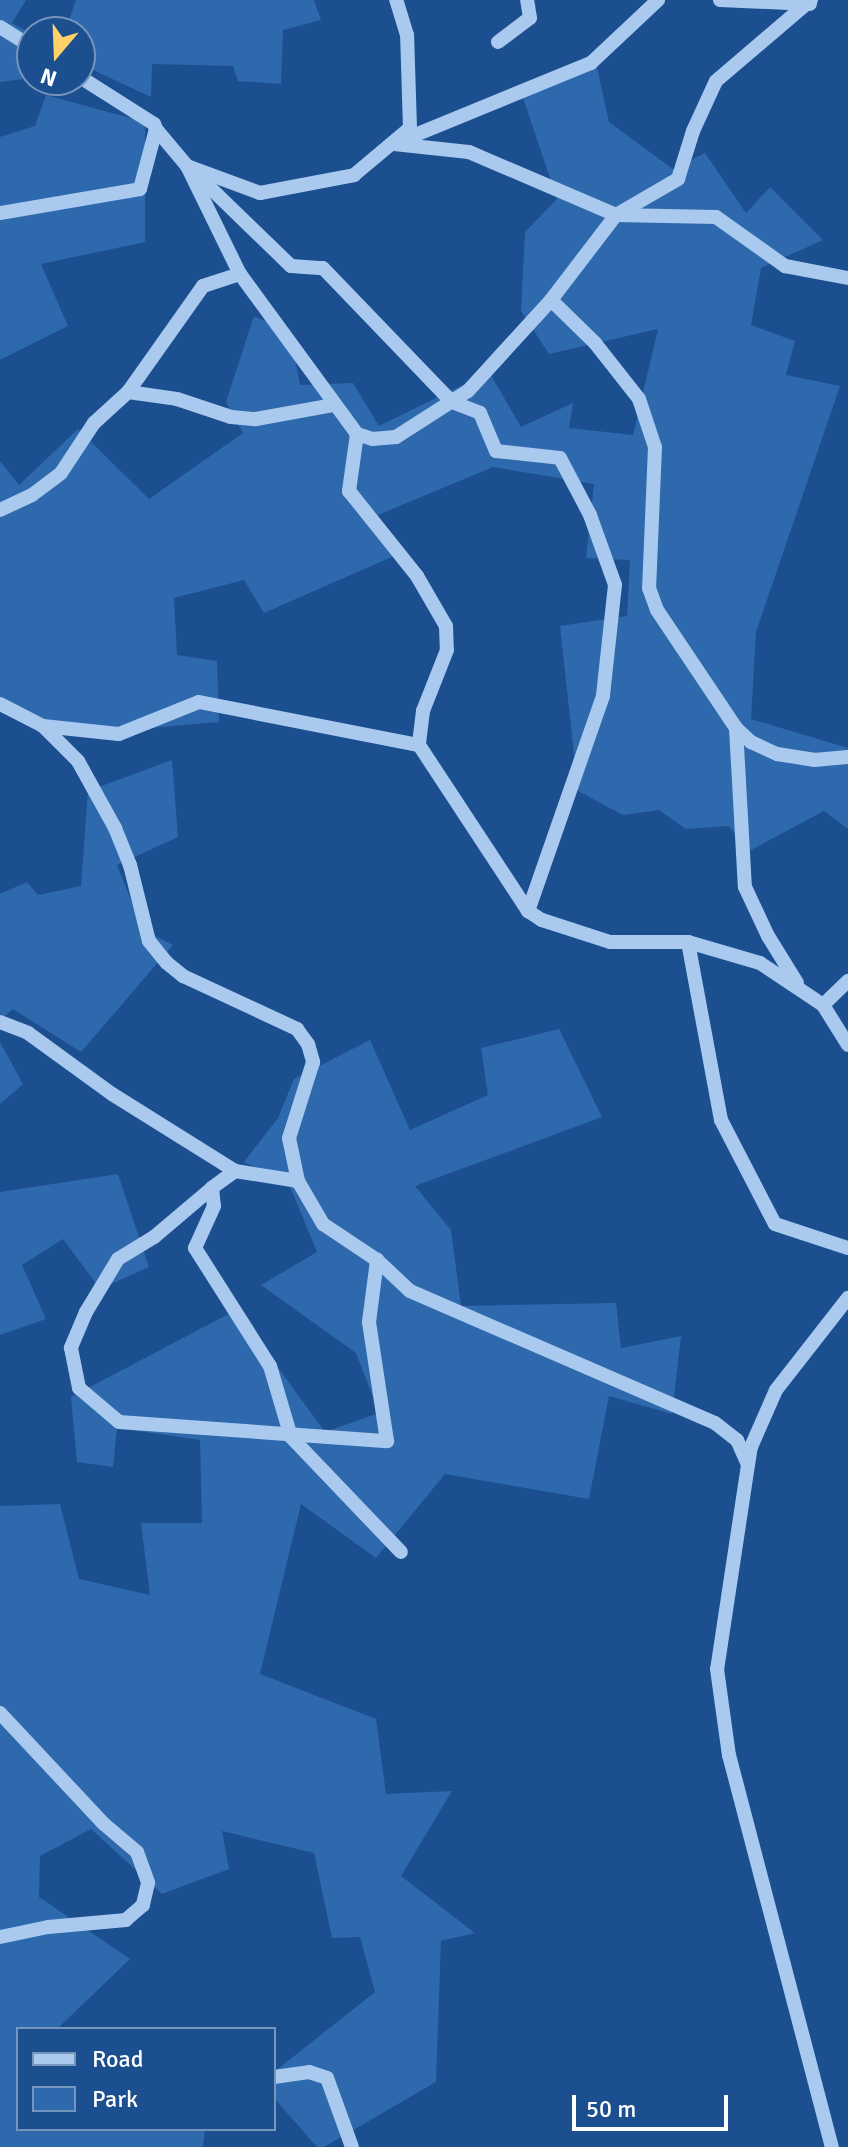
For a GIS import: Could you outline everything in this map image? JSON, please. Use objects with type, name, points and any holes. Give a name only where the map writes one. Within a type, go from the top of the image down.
[{"type":"street","points":[[187,166],[260,193],[354,175],[394,144],[410,128],[407,35],[396,0]]},
{"type":"street","points":[[498,42],[530,18],[527,0]]},
{"type":"street","points":[[394,144],[591,63],[658,0]]},
{"type":"street","points":[[720,0],[810,2]]},
{"type":"street","points":[[187,166],[240,274],[333,405],[357,434],[372,439],[396,437],[452,402],[499,360],[551,300],[616,215],[678,179],[693,131],[716,81],[810,2]]},
{"type":"street","points":[[96,87],[154,124],[187,166],[291,266],[323,268],[452,402],[480,413],[496,451],[560,458],[590,515],[615,585],[603,696],[528,911]]},
{"type":"street","points":[[0,213],[140,189],[156,129]]},
{"type":"street","points":[[394,144],[469,152],[616,215],[716,217],[785,266],[848,278]]},
{"type":"street","points":[[0,510],[32,495],[61,473],[94,423],[128,392],[203,286],[240,274]]},
{"type":"street","points":[[551,300],[595,343],[639,399],[655,447],[649,588],[657,610],[736,728],[751,742],[777,754],[814,760],[848,757]]},
{"type":"street","points":[[128,392],[177,399],[231,417],[256,419],[333,405]]},
{"type":"street","points":[[357,434],[348,480],[349,491],[417,576],[446,626],[447,650],[423,711],[419,745],[528,911],[542,920],[610,942],[688,942],[760,963],[823,1005],[848,1045]]},
{"type":"street","points":[[43,726],[119,734],[199,702],[419,745]]},
{"type":"street","points":[[0,704],[43,726],[78,761],[115,828],[130,865],[149,941],[167,963],[183,976],[297,1029],[308,1044],[313,1062],[289,1138],[298,1181],[323,1224],[377,1260],[410,1291],[715,1423],[737,1440],[748,1465]]},
{"type":"street","points":[[736,728],[745,887],[768,936],[799,987]]},
{"type":"street","points":[[688,942],[721,1120],[775,1224],[848,1248]]},
{"type":"street","points":[[823,1005],[848,981]]},
{"type":"street","points":[[0,1022],[28,1033],[112,1094],[235,1171],[298,1181]]},
{"type":"street","points":[[235,1171],[154,1237],[118,1259],[86,1312],[71,1348],[79,1388],[119,1422],[291,1437],[387,1441],[369,1322],[377,1260]]},
{"type":"street","points":[[212,1188],[214,1206],[195,1248],[270,1366],[291,1437],[401,1552]]},
{"type":"street","points":[[832,2147],[729,1755],[717,1669],[751,1447],[776,1390],[848,1298]]},
{"type":"street","points":[[0,1713],[104,1824],[137,1852],[148,1883],[143,1905],[126,1920],[48,1927],[0,1937]]},
{"type":"street","points":[[276,2077],[309,2072],[327,2078],[352,2147]]},
{"type":"green space","points":[[0,0],[26,0],[12,23],[16,25],[16,80],[0,82]]},
{"type":"green space","points":[[76,0],[314,0],[321,20],[283,30],[281,84],[238,81],[233,66],[152,64],[151,97],[96,71],[96,16],[70,16]]},
{"type":"green space","points":[[596,63],[609,122],[673,169],[705,153],[746,213],[770,187],[823,240],[761,268],[751,325],[795,341],[786,375],[840,386],[756,632],[751,719],[848,748],[848,829],[824,811],[751,850],[728,826],[686,829],[659,810],[623,815],[578,791],[560,626],[627,616],[630,560],[586,558],[594,484],[493,467],[366,520],[394,556],[264,613],[244,580],[174,598],[177,655],[217,661],[219,722],[78,734],[0,704],[0,461],[19,485],[78,429],[149,499],[243,433],[226,402],[254,316],[290,332],[300,385],[353,383],[379,426],[489,372],[521,427],[573,403],[569,428],[633,435],[658,329],[549,354],[521,311],[525,232],[557,199],[521,92]]},
{"type":"green space","points":[[46,96],[145,122],[145,242],[41,264],[68,326],[0,360],[0,137],[35,126]]},
{"type":"green space","points":[[172,760],[178,837],[117,865],[143,930],[173,945],[81,1052],[13,1009],[0,1020],[0,894],[27,882],[38,895],[81,886],[88,791]]},
{"type":"green space","points":[[559,1029],[602,1117],[415,1186],[451,1230],[461,1306],[616,1303],[621,1348],[681,1336],[672,1414],[609,1396],[589,1499],[445,1474],[376,1558],[301,1504],[260,1674],[376,1719],[386,1794],[452,1791],[401,1876],[475,1933],[441,1941],[436,2082],[324,2147],[317,2147],[276,2100],[276,2070],[375,1992],[360,1937],[332,1938],[314,1853],[222,1831],[229,1869],[162,1894],[91,1829],[40,1856],[39,1897],[130,1959],[59,2027],[16,2027],[16,2131],[205,2131],[203,2147],[0,2147],[0,1506],[60,1504],[79,1579],[150,1595],[141,1523],[202,1523],[200,1440],[117,1428],[113,1467],[77,1462],[71,1397],[236,1310],[325,1432],[379,1413],[356,1353],[261,1285],[317,1252],[289,1184],[244,1162],[278,1118],[294,1079],[370,1040],[410,1130],[488,1095],[481,1048]]},
{"type":"green space","points":[[0,1042],[23,1084],[0,1104]]},
{"type":"green space","points":[[118,1174],[149,1267],[100,1289],[63,1239],[22,1265],[46,1319],[0,1335],[0,1192]]}]
